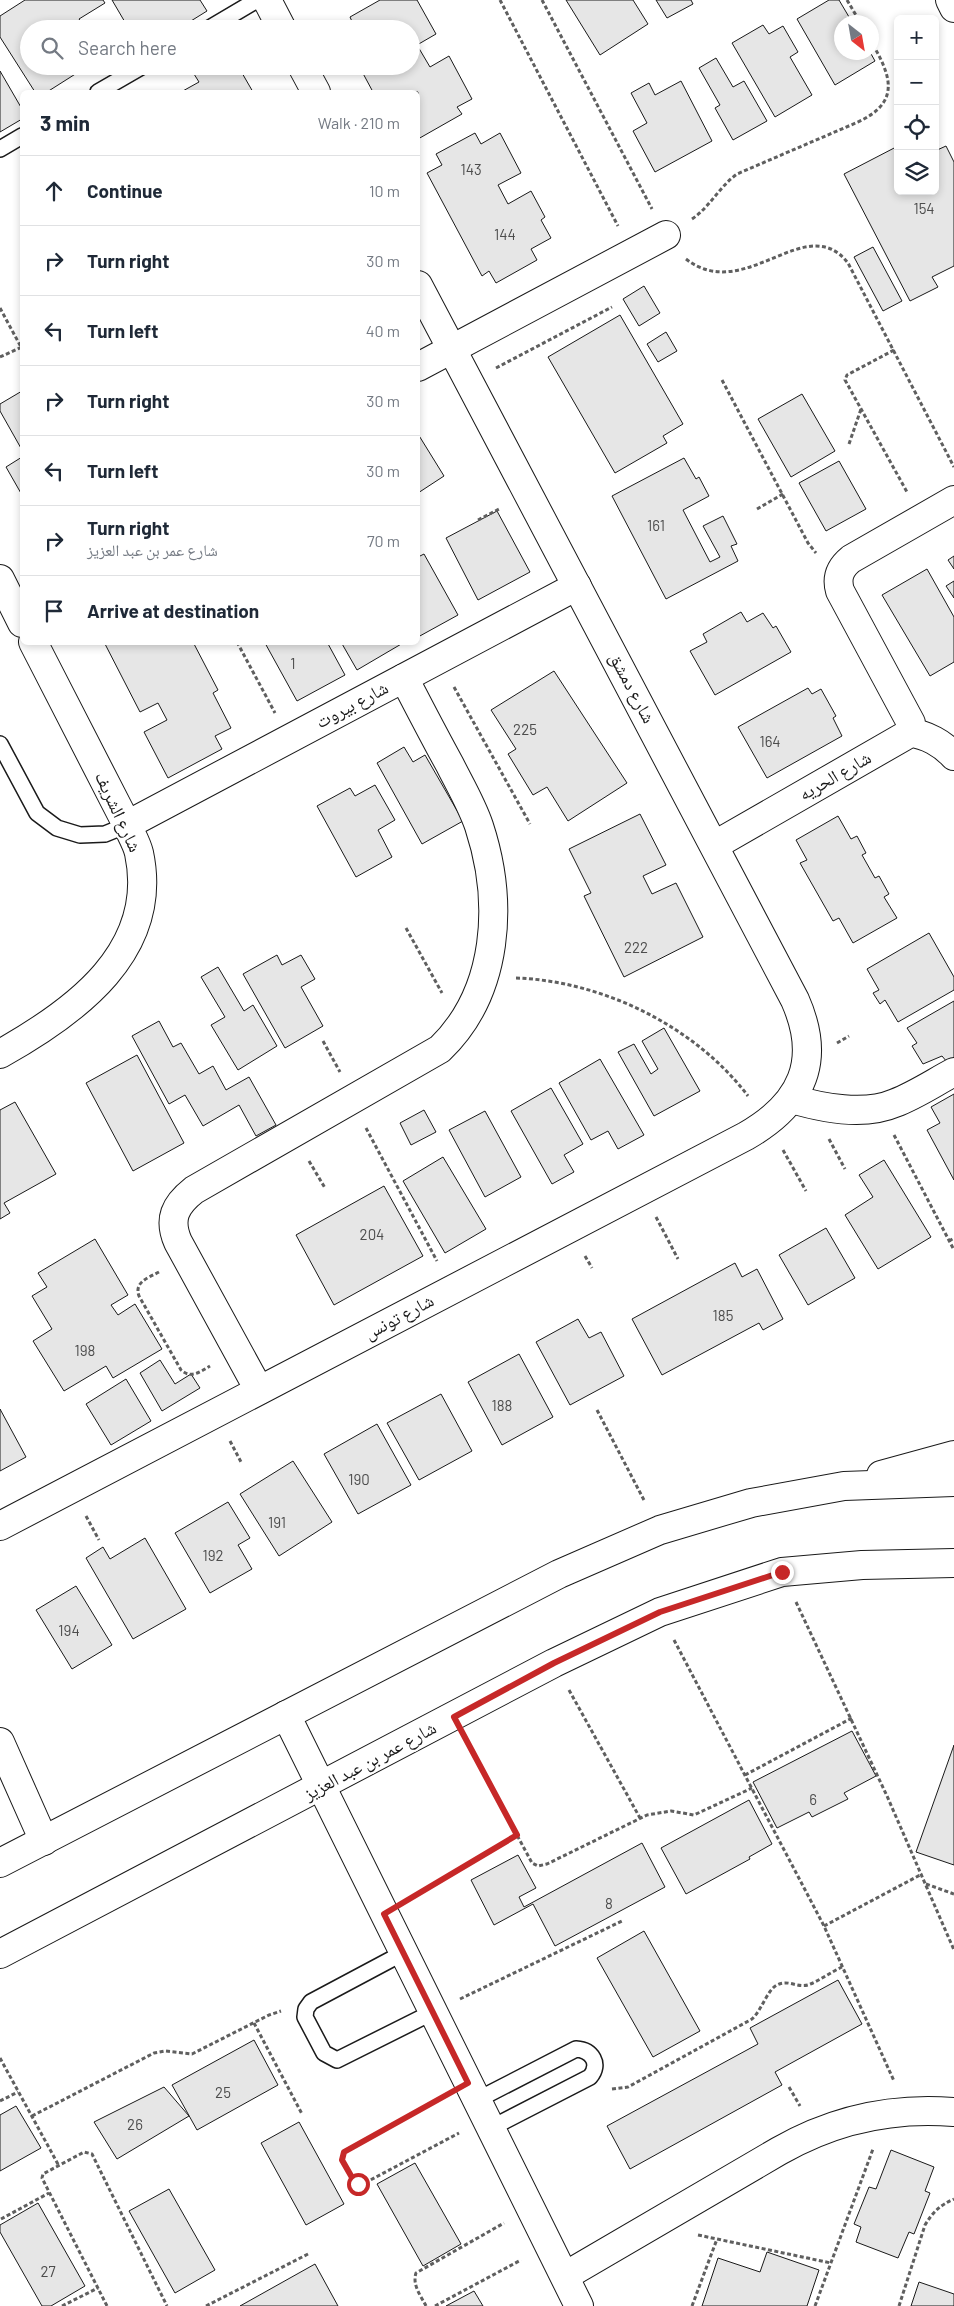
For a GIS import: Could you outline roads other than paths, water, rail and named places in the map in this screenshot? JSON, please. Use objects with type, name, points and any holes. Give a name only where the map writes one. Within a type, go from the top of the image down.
[{"type":"street","points":[[267,0],[277,20]]},
{"type":"street","points":[[950,0],[954,8]]},
{"type":"street","points":[[307,75],[315,90]]},
{"type":"street","points":[[420,367],[666,236]]},
{"type":"street","name":"شارع دمشق","points":[[420,289],[715,845],[803,1019],[807,1040],[807,1061],[801,1081],[792,1099]]},
{"type":"street","points":[[954,500],[851,559],[839,573],[838,582],[840,592],[911,723],[910,733],[925,736],[938,743],[954,756]]},
{"type":"street","points":[[0,580],[20,619]]},
{"type":"street","name":"شارع بيروت","points":[[127,825],[577,586]]},
{"type":"street","name":"شارع الشريف","points":[[0,1054],[60,1016],[90,991],[112,968],[130,942],[140,913],[142,882],[139,852],[35,645]]},
{"type":"street","points":[[259,1390],[173,1231],[172,1220],[175,1208],[182,1199],[194,1190],[440,1049],[461,1028],[479,995],[484,977],[491,941],[493,912],[487,853],[479,825],[466,797],[404,678]]},
{"type":"street","name":"شارع الحريه","points":[[715,845],[910,733]]},
{"type":"street","points":[[792,1099],[827,1107],[879,1108],[895,1104],[954,1072]]},
{"type":"street","name":"شارع تونس","points":[[0,1526],[769,1124],[792,1099]]},
{"type":"street","points":[[0,1863],[559,1574],[660,1530],[751,1503],[844,1486],[954,1455]]},
{"type":"street","points":[[844,1486],[954,1482]]},
{"type":"street","name":"شارع عمر بن عبد العزيز","points":[[0,1954],[554,1663],[660,1612],[782,1572],[862,1565],[954,1563]]},
{"type":"street","points":[[286,1715],[579,2306]]},
{"type":"street","points":[[0,1742],[44,1841]]},
{"type":"street","points":[[565,2276],[796,2141],[837,2124],[897,2112],[954,2112]]},
{"type":"lane","points":[[223,20],[257,0]]},
{"type":"lane","points":[[101,90],[127,75]]},
{"type":"lane","points":[[0,150],[20,137]]},
{"type":"lane","points":[[0,744],[37,813],[57,828],[80,835],[105,834],[127,825]]},
{"type":"lane","points":[[403,1953],[311,2002],[306,2009],[305,2017],[324,2053],[337,2060],[434,2012]]},
{"type":"lane","points":[[576,2049],[586,2050],[593,2058],[595,2068],[590,2077],[481,2108],[576,2049]]}]
